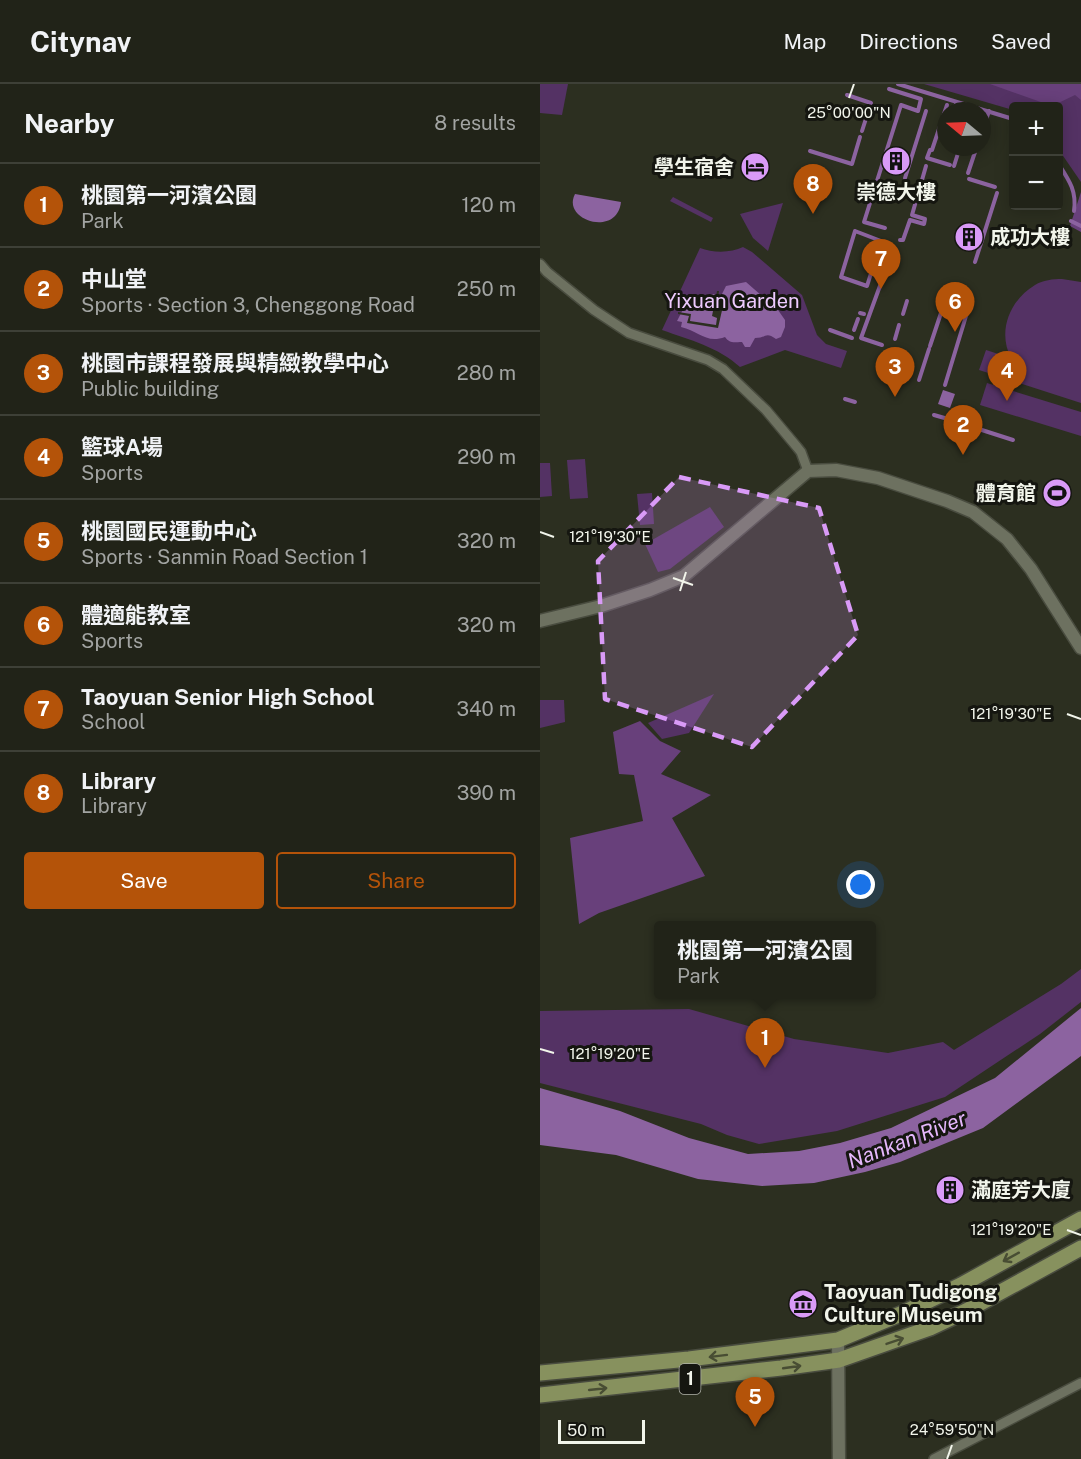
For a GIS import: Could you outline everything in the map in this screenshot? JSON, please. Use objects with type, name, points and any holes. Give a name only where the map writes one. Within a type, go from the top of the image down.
[{"type":"main road","name":"1","points":[[540,1373],[732,1354],[838,1340],[903,1313],[1079,1226]]},
{"type":"main road","name":"1","points":[[540,1395],[839,1360],[939,1324],[1081,1248]]},
{"type":"street","points":[[540,264],[594,310],[629,333],[708,360],[723,369],[766,410],[797,447],[808,471]]},
{"type":"street","points":[[540,621],[601,606],[684,576],[808,471],[836,470],[878,478],[973,512],[1007,539],[1035,575],[1081,648]]},
{"type":"street","points":[[838,1340],[839,1459]]},
{"type":"street","points":[[934,1459],[1081,1383]]},
{"type":"highlighted area","points":[[679,477],[819,508],[858,635],[752,747],[605,699],[598,561]]},
{"type":"green space","points":[[540,84],[568,84],[562,115],[540,113]]},
{"type":"green space","points":[[924,84],[1081,84],[1081,182],[1063,156],[1063,102],[1009,102],[1009,109]]},
{"type":"green space","points":[[673,197],[713,218],[711,222],[670,201]]},
{"type":"green space","points":[[783,203],[768,251],[753,238],[740,214]]},
{"type":"green space","name":"Yixuan Garden","points":[[743,247],[752,252],[802,295],[817,335],[826,344],[847,351],[841,368],[785,350],[740,367],[713,349],[662,330],[700,248],[722,252]]},
{"type":"green space","points":[[1062,279],[1081,282],[1081,403],[979,370],[986,350],[1011,358],[1005,337],[1008,317],[1026,291],[1038,283]]},
{"type":"green space","points":[[947,295],[963,302],[960,312],[944,307]]},
{"type":"green space","points":[[987,383],[1081,412],[1081,436],[980,405]]},
{"type":"green space","points":[[585,459],[588,498],[570,499],[567,460]]},
{"type":"green space","points":[[540,463],[550,463],[552,496],[540,497]]},
{"type":"green space","points":[[652,493],[654,524],[640,525],[637,494]]},
{"type":"green space","points":[[710,507],[724,527],[670,569],[658,572],[645,544]]},
{"type":"green space","points":[[714,694],[689,733],[662,739],[648,723]]},
{"type":"green space","points":[[540,700],[564,700],[565,722],[540,728]]},
{"type":"green space","points":[[1081,969],[1081,1002],[1040,1034],[945,1097],[837,1131],[759,1144],[727,1135],[701,1124],[540,1083],[540,1011],[689,1009],[794,1039],[888,1053],[943,1042],[954,1050],[1061,984]]},
{"type":"shaded area","points":[[990,84],[1081,84],[1081,100],[1075,95],[1060,102],[1041,102]]},
{"type":"shaded area","points":[[1081,192],[1081,232],[1070,226]]},
{"type":"shaded area","points":[[640,721],[660,741],[681,751],[661,774],[711,795],[672,818],[705,876],[599,913],[579,924],[570,838],[643,821],[634,775],[619,774],[613,732]]},
{"type":"water","points":[[575,194],[621,202],[617,213],[610,220],[591,221],[576,211],[573,203]]},
{"type":"water","points":[[746,282],[778,310],[785,320],[781,337],[776,339],[768,335],[755,338],[750,347],[745,347],[742,342],[730,342],[725,337],[707,338],[681,327],[682,322],[677,321],[691,294],[706,301],[711,294],[722,294],[726,286]]},
{"type":"water","points":[[943,390],[955,394],[950,408],[938,404]]},
{"type":"water","name":"Nankan River","points":[[1081,1008],[1081,1056],[983,1128],[900,1162],[865,1172],[814,1183],[762,1186],[698,1179],[616,1155],[540,1145],[540,1088],[620,1111],[689,1138],[748,1154],[799,1151],[840,1143],[891,1128],[995,1078]]},
{"type":"pier","points":[[717,291],[719,291],[717,305],[723,306],[718,328],[687,323],[689,316],[678,314],[678,312],[691,314],[690,321],[716,325],[717,318],[712,316]]},
{"type":"waterway","points":[[898,84],[1009,118]]},
{"type":"waterway","points":[[885,228],[864,222],[901,105],[918,111],[921,99],[889,89]]},
{"type":"waterway","points":[[847,95],[871,103],[862,131]]},
{"type":"waterway","points":[[905,178],[926,111]]},
{"type":"waterway","points":[[937,135],[927,158],[950,165]]},
{"type":"waterway","points":[[810,151],[852,164],[860,137]]},
{"type":"waterway","points":[[954,166],[957,156]]},
{"type":"waterway","points":[[968,173],[974,156]]},
{"type":"waterway","points":[[900,240],[903,240],[910,220],[924,224],[925,219],[912,215],[926,166]]},
{"type":"waterway","points":[[1063,171],[1073,192],[1074,211]]},
{"type":"waterway","points":[[969,179],[995,187]]},
{"type":"waterway","points":[[975,262],[997,193]]},
{"type":"waterway","points":[[1071,221],[1081,226]]},
{"type":"waterway","points":[[879,248],[867,286],[841,277],[855,231],[881,241]]},
{"type":"waterway","points":[[881,283],[861,338],[882,345]]},
{"type":"waterway","points":[[903,314],[907,301]]},
{"type":"waterway","points":[[930,346],[943,307],[961,313]]},
{"type":"waterway","points":[[860,313],[864,314]]},
{"type":"waterway","points":[[945,385],[966,316]]},
{"type":"waterway","points":[[854,330],[858,319]]},
{"type":"waterway","points":[[895,339],[899,325]]},
{"type":"waterway","points":[[830,330],[852,338]]},
{"type":"waterway","points":[[919,380],[929,349]]},
{"type":"waterway","points":[[845,399],[855,402]]},
{"type":"waterway","points":[[934,415],[955,421]]},
{"type":"waterway","points":[[960,423],[1013,440]]},
{"type":"place","name":"崇德大樓","points":[[896,161]]},
{"type":"place","name":"學生宿舍","points":[[755,167]]},
{"type":"place","name":"Library","points":[[813,214]]},
{"type":"place","name":"成功大樓","points":[[969,237]]},
{"type":"place","name":"Taoyuan Senior High School","points":[[881,289]]},
{"type":"place","name":"體適能教室","points":[[955,332]]},
{"type":"place","name":"桃園市課程發展與精緻教學中心","points":[[895,397]]},
{"type":"place","name":"籃球A場","points":[[1007,401]]},
{"type":"place","name":"中山堂","points":[[963,455]]},
{"type":"place","name":"體育館","points":[[1057,493]]},
{"type":"place","name":"桃園第一河濱公園","points":[[765,1068]]},
{"type":"place","name":"滿庭芳大廈","points":[[950,1190]]},
{"type":"place","name":"Taoyuan Tudigong Culture Museum","points":[[803,1304]]},
{"type":"place","name":"桃園國民運動中心","points":[[755,1427]]}]
